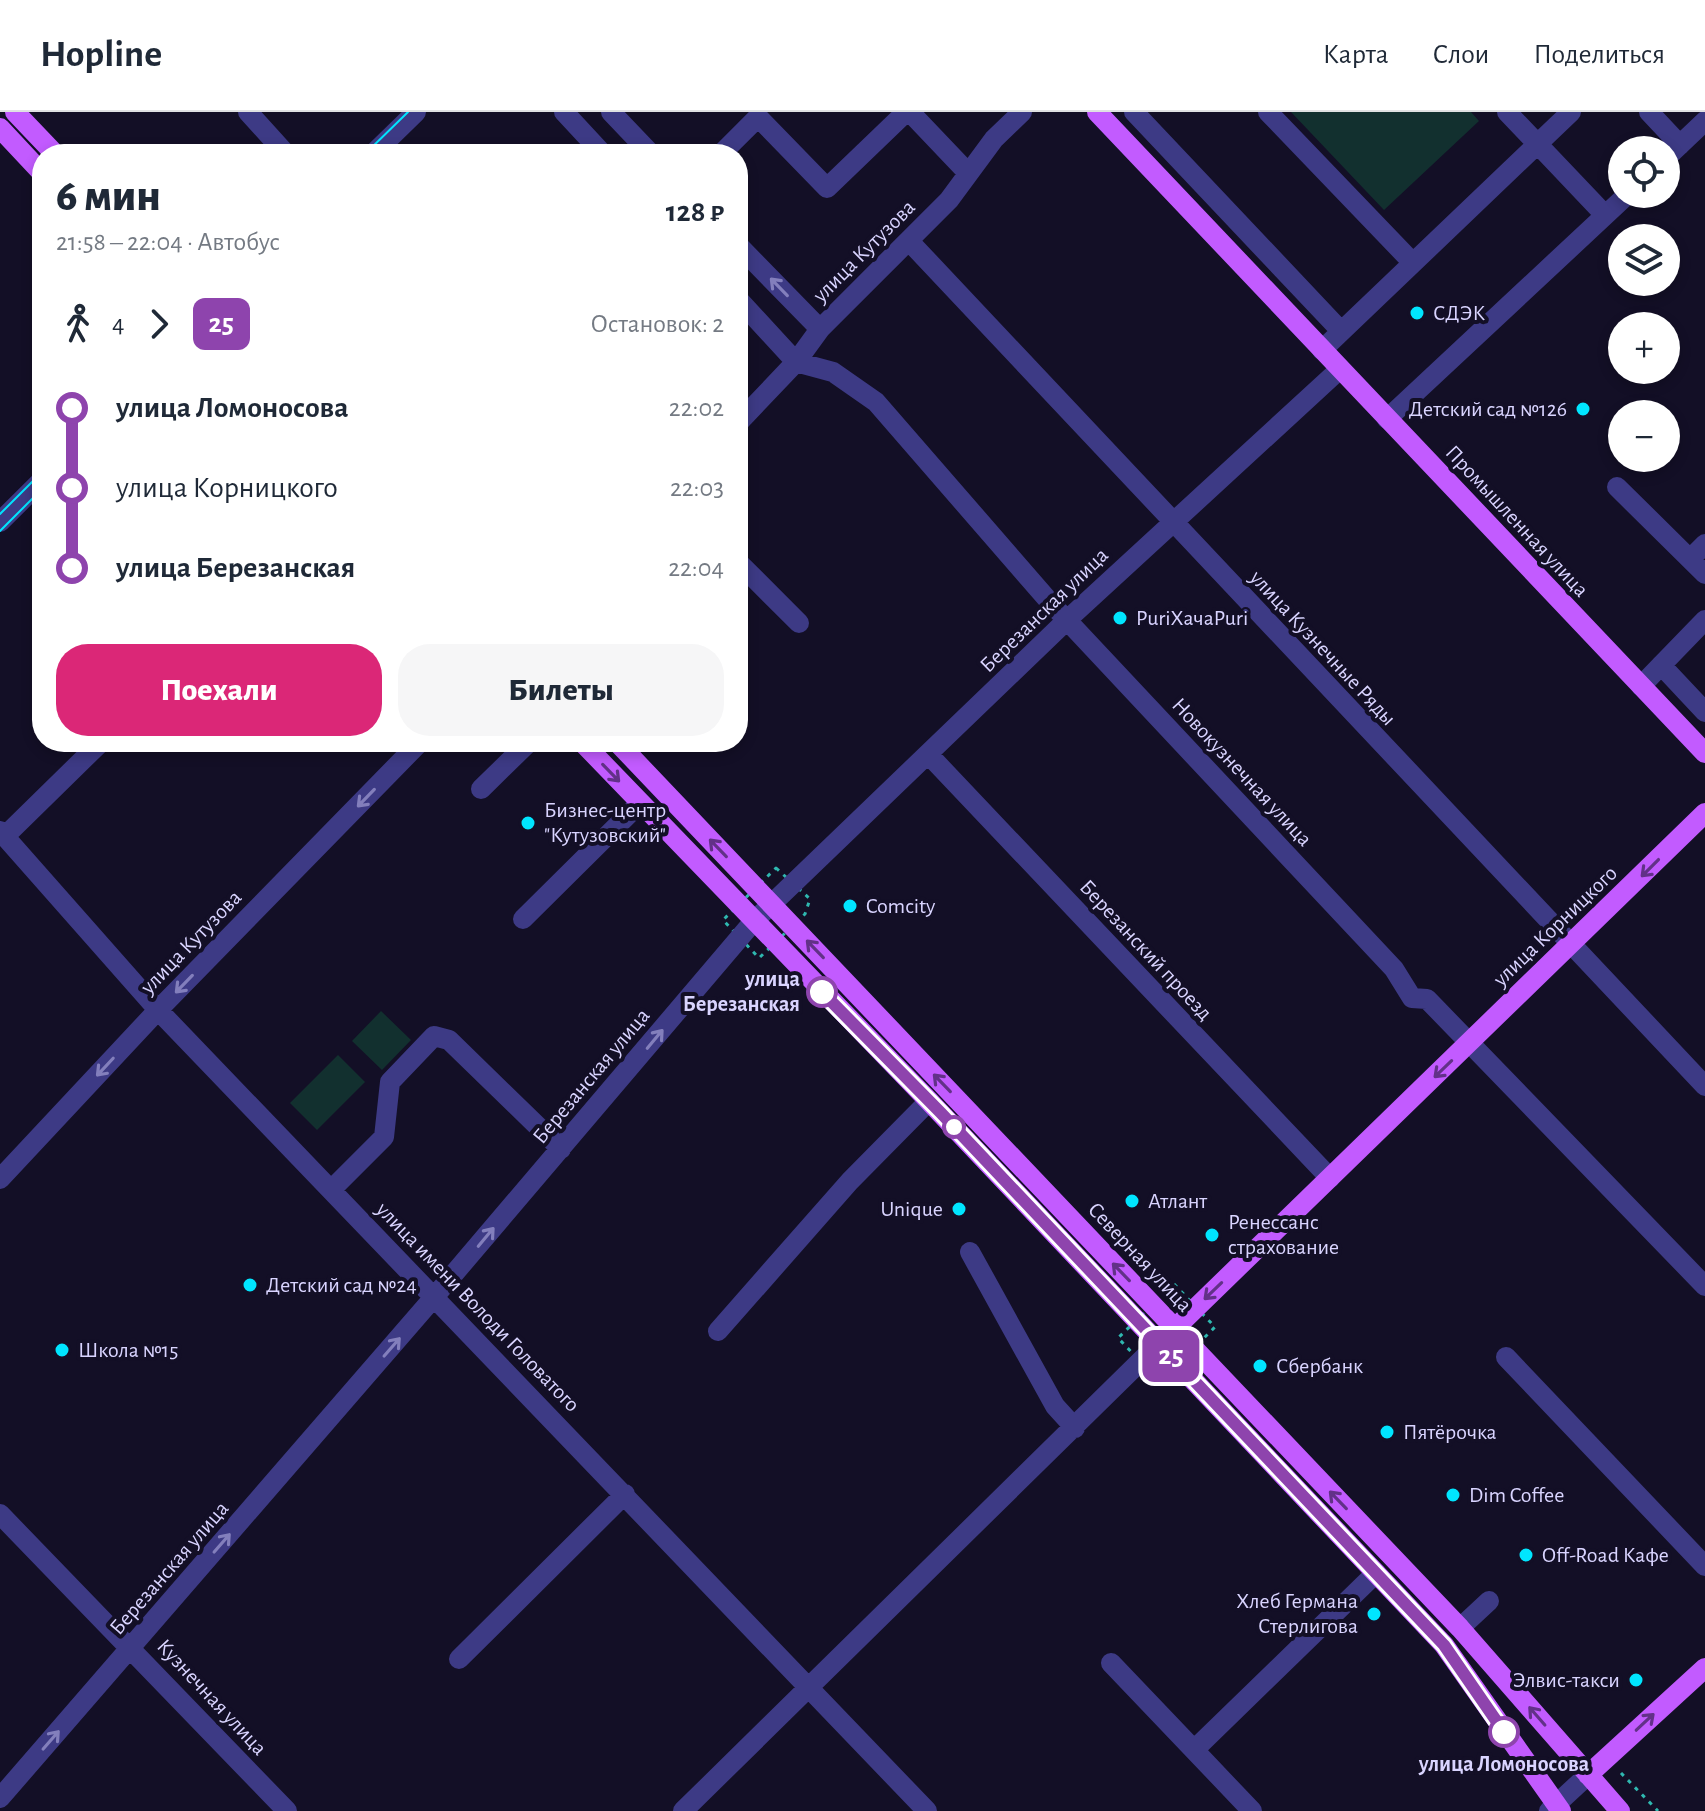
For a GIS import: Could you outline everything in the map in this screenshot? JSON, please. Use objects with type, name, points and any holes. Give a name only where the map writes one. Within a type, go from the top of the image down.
[{"type":"main road","points":[[15,112],[45,144]]},
{"type":"main road","name":"Промышленная улица","points":[[1097,112],[1705,753]]},
{"type":"main road","points":[[0,128],[32,162]]},
{"type":"main road","name":"Северная улица","points":[[592,752],[929,1101],[1444,1645],[1555,1809]]},
{"type":"main road","name":"Северная улица","points":[[627,752],[1460,1628],[1620,1811]]},
{"type":"main road","name":"улица Корницкого","points":[[1159,1343],[1705,813]]},
{"type":"main road","points":[[1588,1775],[1705,1668]]},
{"type":"street","points":[[248,112],[277,144]]},
{"type":"street","points":[[383,144],[416,112]]},
{"type":"street","points":[[564,112],[594,144]]},
{"type":"street","points":[[611,112],[641,144]]},
{"type":"street","points":[[731,144],[758,117],[827,188],[908,112],[968,173]]},
{"type":"street","name":"улица Кутузова","points":[[748,412],[796,362],[820,329],[909,241],[1022,112]]},
{"type":"street","points":[[1134,112],[1341,331]]},
{"type":"street","points":[[1268,112],[1413,263]]},
{"type":"street","points":[[1507,112],[1605,215]]},
{"type":"street","points":[[1322,350],[1571,112]]},
{"type":"street","points":[[1649,112],[1664,136]]},
{"type":"street","points":[[1680,144],[1705,121]]},
{"type":"street","points":[[1387,419],[1613,208]]},
{"type":"street","name":"улица Кузнечные Ряды","points":[[909,241],[1705,1086]]},
{"type":"street","points":[[748,255],[820,329]]},
{"type":"street","points":[[748,310],[796,362]]},
{"type":"street","name":"Новокузнечная улица","points":[[796,362],[833,372],[876,402],[1067,620],[1394,969],[1412,998],[1427,999],[1705,1286]]},
{"type":"street","name":"Березанская улица","points":[[0,1798],[435,1296],[753,922],[1067,620],[1340,369]]},
{"type":"street","points":[[1617,487],[1705,574]]},
{"type":"street","points":[[0,522],[32,490]]},
{"type":"street","points":[[1690,559],[1705,544]]},
{"type":"street","points":[[748,572],[799,623]]},
{"type":"street","points":[[1641,686],[1705,620]]},
{"type":"street","points":[[1661,665],[1705,712]]},
{"type":"street","points":[[2,834],[90,752]]},
{"type":"street","name":"улица Кутузова","points":[[0,1179],[158,1010],[410,752]]},
{"type":"street","points":[[481,789],[519,752]]},
{"type":"street","name":"Березанский проезд","points":[[928,754],[1330,1178]]},
{"type":"street","points":[[523,919],[640,803]]},
{"type":"street","name":"улица имени Володи Головатого","points":[[2,834],[158,1010],[927,1811]]},
{"type":"street","points":[[332,1189],[384,1137],[390,1082],[434,1036],[449,1040],[561,1149]]},
{"type":"street","points":[[718,1331],[850,1181],[929,1101]]},
{"type":"street","points":[[970,1252],[1055,1406],[1075,1428]]},
{"type":"street","name":"улица Корницкого","points":[[683,1811],[1159,1343]]},
{"type":"street","points":[[1506,1357],[1705,1566]]},
{"type":"street","points":[[459,1659],[625,1494]]},
{"type":"street","name":"Кузнечная улица","points":[[0,1514],[132,1647],[287,1811]]},
{"type":"street","points":[[1194,1750],[1376,1573]]},
{"type":"street","points":[[1460,1628],[1489,1601]]},
{"type":"street","points":[[1111,1663],[1252,1811]]},
{"type":"street","points":[[1555,1809],[1588,1775]]},
{"type":"path","points":[[1606,1758],[1658,1811]]},
{"type":"green space","points":[[1291,112],[1471,112],[1479,121],[1384,210]]},
{"type":"green space","points":[[381,1011],[411,1040],[382,1070],[352,1041]]},
{"type":"green space","points":[[338,1055],[365,1082],[317,1130],[290,1103]]},
{"type":"tram line","points":[[375,144],[408,112]]},
{"type":"tram line","points":[[0,514],[32,482]]},
{"type":"tram line","points":[[0,531],[32,499]]},
{"type":"bus line","name":"25","points":[[822,992],[941,1113],[1444,1645],[1504,1732]]},
{"type":"place","name":"СДЭК","points":[[1417,313]]},
{"type":"place","name":"Детский сад №126","points":[[1583,409]]},
{"type":"place","name":"PuriХачаPuri","points":[[1120,618]]},
{"type":"place","name":"Бизнес-центр \"Кутузовский\"","points":[[528,823]]},
{"type":"place","name":"Comcity","points":[[850,906]]},
{"type":"place","name":"улица Березанская","points":[[822,992]]},
{"type":"place","name":"Атлант","points":[[1132,1201]]},
{"type":"place","name":"Unique","points":[[959,1209]]},
{"type":"place","name":"Ренессанс страхование","points":[[1212,1235]]},
{"type":"place","name":"Детский сад №24","points":[[250,1285]]},
{"type":"place","name":"Школа №15","points":[[62,1350]]},
{"type":"place","name":"Сбербанк","points":[[1260,1366]]},
{"type":"place","name":"Пятёрочка","points":[[1387,1432]]},
{"type":"place","name":"Dim Coffee","points":[[1453,1495]]},
{"type":"place","name":"Off-Road Кафе","points":[[1526,1555]]},
{"type":"place","name":"Хлеб Германа Стерлигова","points":[[1374,1614]]},
{"type":"place","name":"Элвис-такси","points":[[1636,1680]]},
{"type":"place","name":"улица Ломоносова","points":[[1504,1732]]}]
